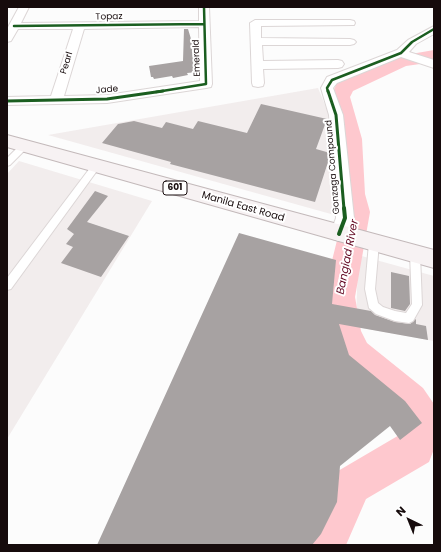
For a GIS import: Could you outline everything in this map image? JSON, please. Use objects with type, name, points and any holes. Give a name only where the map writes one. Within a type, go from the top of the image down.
[{"type":"main road","name":"Manila East Road","points":[[16,143],[424,257]]},
{"type":"street","points":[[7,39],[24,7]]},
{"type":"street","name":"Emerald","points":[[204,7],[206,84]]},
{"type":"street","points":[[258,83],[255,23],[350,23]]},
{"type":"street","name":"Topaz","points":[[14,26],[204,24]]},
{"type":"street","name":"Pearl","points":[[56,100],[78,26]]},
{"type":"street","points":[[327,88],[332,80],[401,53],[412,42],[431,34]]},
{"type":"street","points":[[256,41],[314,43],[350,42]]},
{"type":"street","name":"Gonzaga Compound","points":[[314,43],[336,115],[345,218],[354,238]]},
{"type":"street","points":[[401,53],[434,64]]},
{"type":"street","points":[[258,65],[338,64]]},
{"type":"street","name":"Jade","points":[[7,100],[107,99],[206,84]]},
{"type":"lane","points":[[7,163],[16,143]]},
{"type":"lane","points":[[7,286],[96,166]]},
{"type":"lane","points":[[354,238],[370,289],[373,304],[380,311],[395,316],[409,318],[417,305],[424,257]]},
{"type":"shaded area","points":[[318,88],[328,112],[338,216],[48,135]]},
{"type":"shaded area","points":[[19,161],[152,201],[7,439],[7,174]]},
{"type":"shaded area","points":[[358,255],[434,276],[434,341],[356,327]]},
{"type":"building","points":[[184,29],[188,29],[198,62],[198,72],[187,73],[188,75],[173,78],[172,76],[154,79],[151,77],[149,66],[183,61]]},
{"type":"building","points":[[261,104],[327,119],[316,149],[330,153],[330,156],[315,202],[170,164],[171,162],[102,143],[118,124],[134,121],[162,128],[166,122],[193,129],[198,121],[247,133]]},
{"type":"building","points":[[95,191],[108,196],[87,222],[129,236],[101,277],[61,263],[73,247],[66,244],[74,234],[67,229]]},
{"type":"building","points":[[239,233],[336,260],[332,304],[371,311],[375,315],[395,322],[410,324],[416,319],[416,324],[426,326],[428,340],[339,324],[349,355],[405,401],[422,423],[400,440],[390,426],[340,466],[337,502],[321,534],[312,545],[97,545]]},
{"type":"building","points":[[391,272],[409,276],[410,304],[405,311],[391,308]]},
{"type":"waterway","name":"Bangiad River","points":[[324,545],[352,485],[415,448],[425,423],[410,401],[355,355],[345,332],[339,297],[357,212],[352,194],[350,139],[340,97],[344,87],[401,61],[434,56]]},
{"type":"cycle path","points":[[7,101],[107,99],[206,84],[204,7]]},
{"type":"cycle path","points":[[14,26],[204,24]]},
{"type":"cycle path","points":[[339,234],[345,218],[336,115],[327,88],[332,80],[401,53],[412,42],[434,29]]}]
